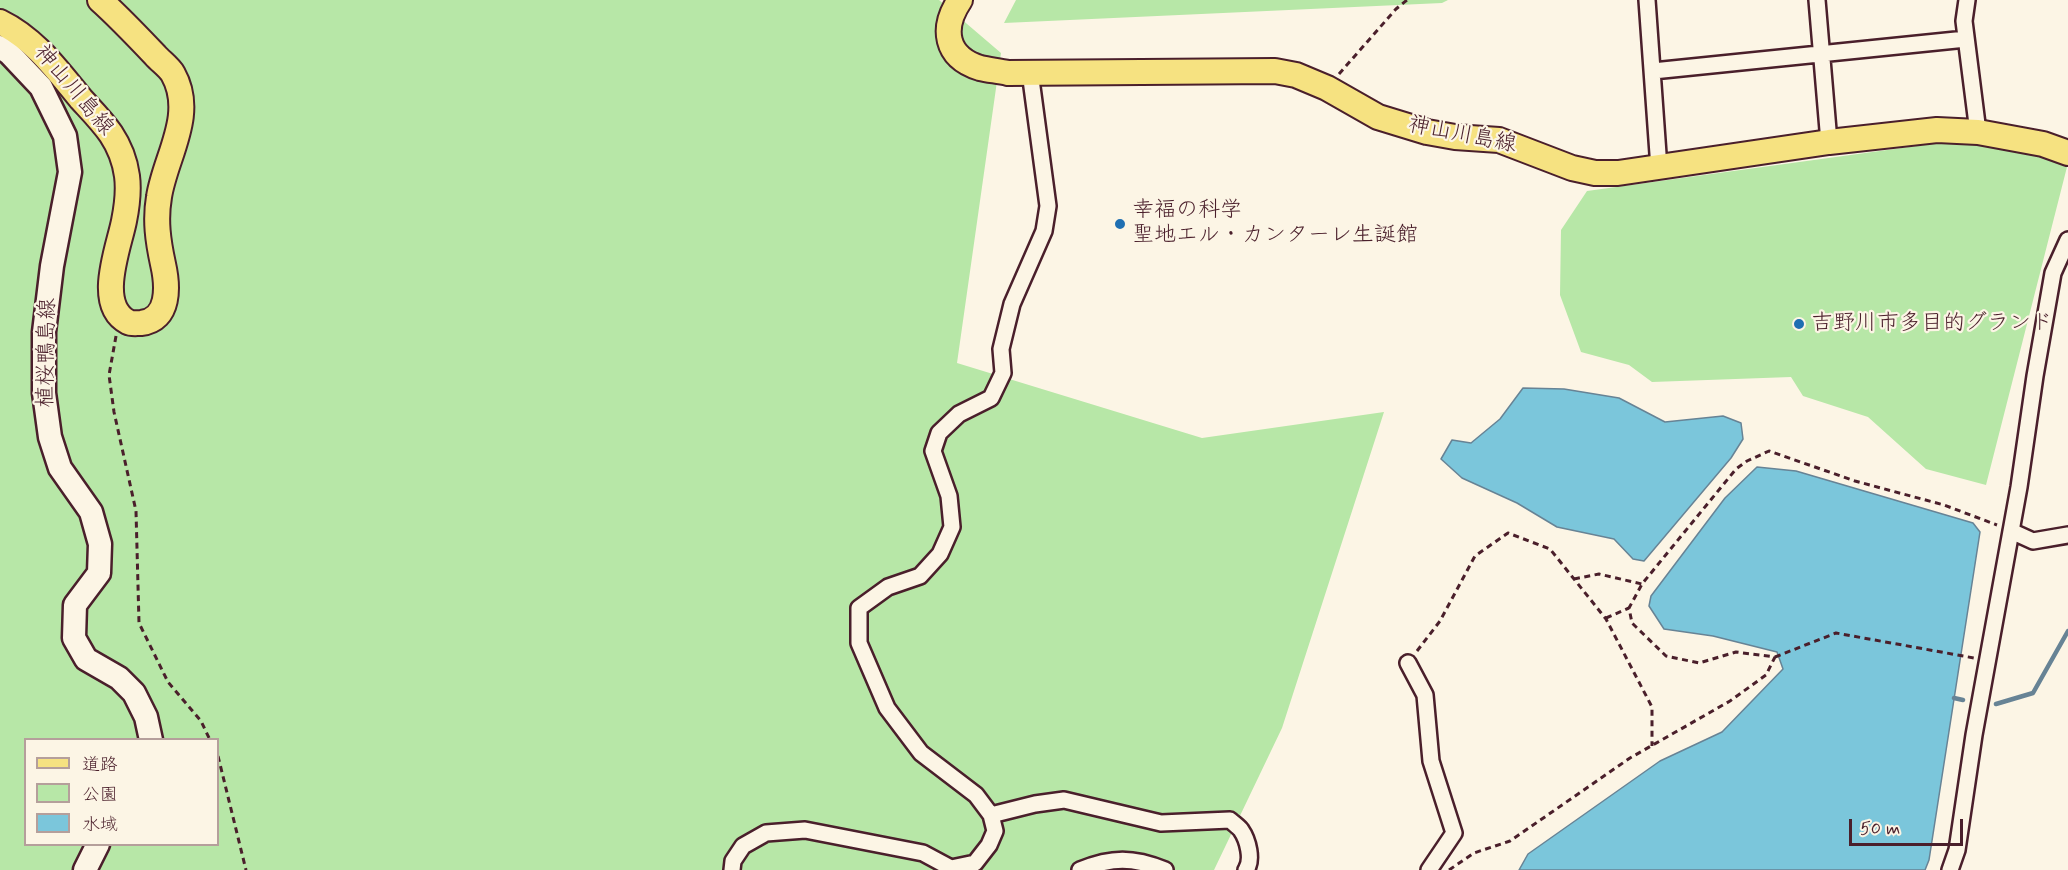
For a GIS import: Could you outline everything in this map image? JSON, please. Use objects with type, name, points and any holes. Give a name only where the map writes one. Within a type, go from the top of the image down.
[{"type":"main road","points":[[100,0],[173,74],[180,95],[181,116],[178,136],[163,177],[156,217],[157,236],[165,273],[166,292],[163,310],[149,322],[131,324],[120,317]]},
{"type":"main road","name":"神山川島線","points":[[960,0],[949,19],[948,35],[953,49],[964,59],[979,67],[1008,73],[1275,71],[1296,75],[1327,88],[1378,117],[1427,132],[1455,137],[1500,140],[1572,168],[1595,174],[1618,174],[1829,142],[1937,130],[1978,132],[2043,144],[2068,153]]},
{"type":"main road","name":"神山川島線","points":[[0,22],[30,41],[47,58],[111,134],[122,154],[127,177],[128,201],[112,265],[111,284],[113,303],[120,317]]},
{"type":"main road","name":"植桜鴨島線","points":[[0,47],[9,53],[41,87],[65,136],[70,172],[52,266],[45,321],[44,393],[50,437],[60,468],[91,512],[100,544],[99,573],[75,605],[74,638],[86,659],[118,678],[134,693],[146,717],[151,738]]},
{"type":"main road","points":[[85,870],[97,846]]},
{"type":"street","points":[[1647,0],[1659,168]]},
{"type":"street","points":[[1816,0],[1829,142]]},
{"type":"street","points":[[1967,0],[1964,21],[1978,132]]},
{"type":"street","points":[[1653,70],[1966,39]]},
{"type":"street","points":[[732,870],[733,861],[743,846],[766,833],[805,830],[923,853],[951,868],[975,863],[989,845],[994,831],[992,815],[976,795],[921,753],[887,708],[859,643],[859,608],[888,587],[920,576],[940,554],[952,527],[949,496],[933,452],[939,433],[959,414],[991,398],[1003,373],[1001,349],[1012,304],[1044,231],[1048,206],[1030,72]]},
{"type":"street","points":[[1950,870],[1956,850],[2054,273],[2068,240]]},
{"type":"street","points":[[2011,531],[2033,541],[2068,535]]},
{"type":"street","points":[[1408,663],[1425,695],[1431,761],[1454,833],[1429,870]]},
{"type":"street","points":[[992,815],[1035,804],[1064,800],[1161,823],[1230,820],[1241,830],[1248,848],[1249,866],[1246,870]]},
{"type":"street","points":[[1080,870],[1101,862],[1122,859],[1144,862],[1165,870]]},
{"type":"path","points":[[1327,88],[1396,9],[1407,0]]},
{"type":"path","points":[[120,317],[109,375],[114,412],[135,511],[139,622],[168,682],[201,721],[209,738]]},
{"type":"path","points":[[1605,619],[1629,608],[1642,584],[1736,469],[1769,451],[1855,481],[1944,505],[2011,531]]},
{"type":"path","points":[[1408,663],[1440,621],[1475,556],[1508,533],[1550,549],[1605,619],[1652,707],[1652,746]]},
{"type":"path","points":[[1574,579],[1599,574],[1642,584]]},
{"type":"path","points":[[1629,608],[1632,623],[1666,656],[1699,663],[1736,652],[1774,657],[1836,633],[1987,661]]},
{"type":"path","points":[[1449,870],[1474,853],[1510,841],[1630,759],[1730,701],[1766,675],[1774,657]]},
{"type":"path","points":[[219,760],[246,870]]},
{"type":"green space","points":[[0,0],[939,0],[1001,53],[957,363],[1202,438],[1384,412],[1282,728],[1214,870],[0,870]]},
{"type":"green space","points":[[1016,0],[1448,0],[1442,3],[1004,23]]},
{"type":"green space","name":"吉野川市多目的グランド","points":[[1953,141],[2014,148],[2068,163],[1986,485],[1926,469],[1868,417],[1803,396],[1791,377],[1652,382],[1629,365],[1581,352],[1560,295],[1561,230],[1587,191]]},
{"type":"water","points":[[1523,388],[1564,389],[1619,398],[1665,422],[1723,416],[1741,423],[1743,439],[1731,458],[1644,561],[1633,559],[1614,539],[1557,527],[1517,503],[1462,478],[1441,459],[1452,440],[1471,443],[1500,419]]},
{"type":"water","points":[[1757,467],[1796,471],[1973,523],[1980,532],[1929,860],[1925,870],[1519,870],[1528,854],[1660,761],[1722,732],[1783,669],[1777,652],[1713,636],[1664,629],[1649,606],[1651,596],[1725,498]]},
{"type":"waterway","points":[[1996,704],[2033,693],[2068,631]]},
{"type":"waterway","points":[[1954,698],[1963,700]]},
{"type":"place","name":"幸福の科学 聖地エル・カンターレ生誕館","points":[[1120,224]]},
{"type":"place","name":"吉野川市多目的グランド","points":[[1799,324]]}]
